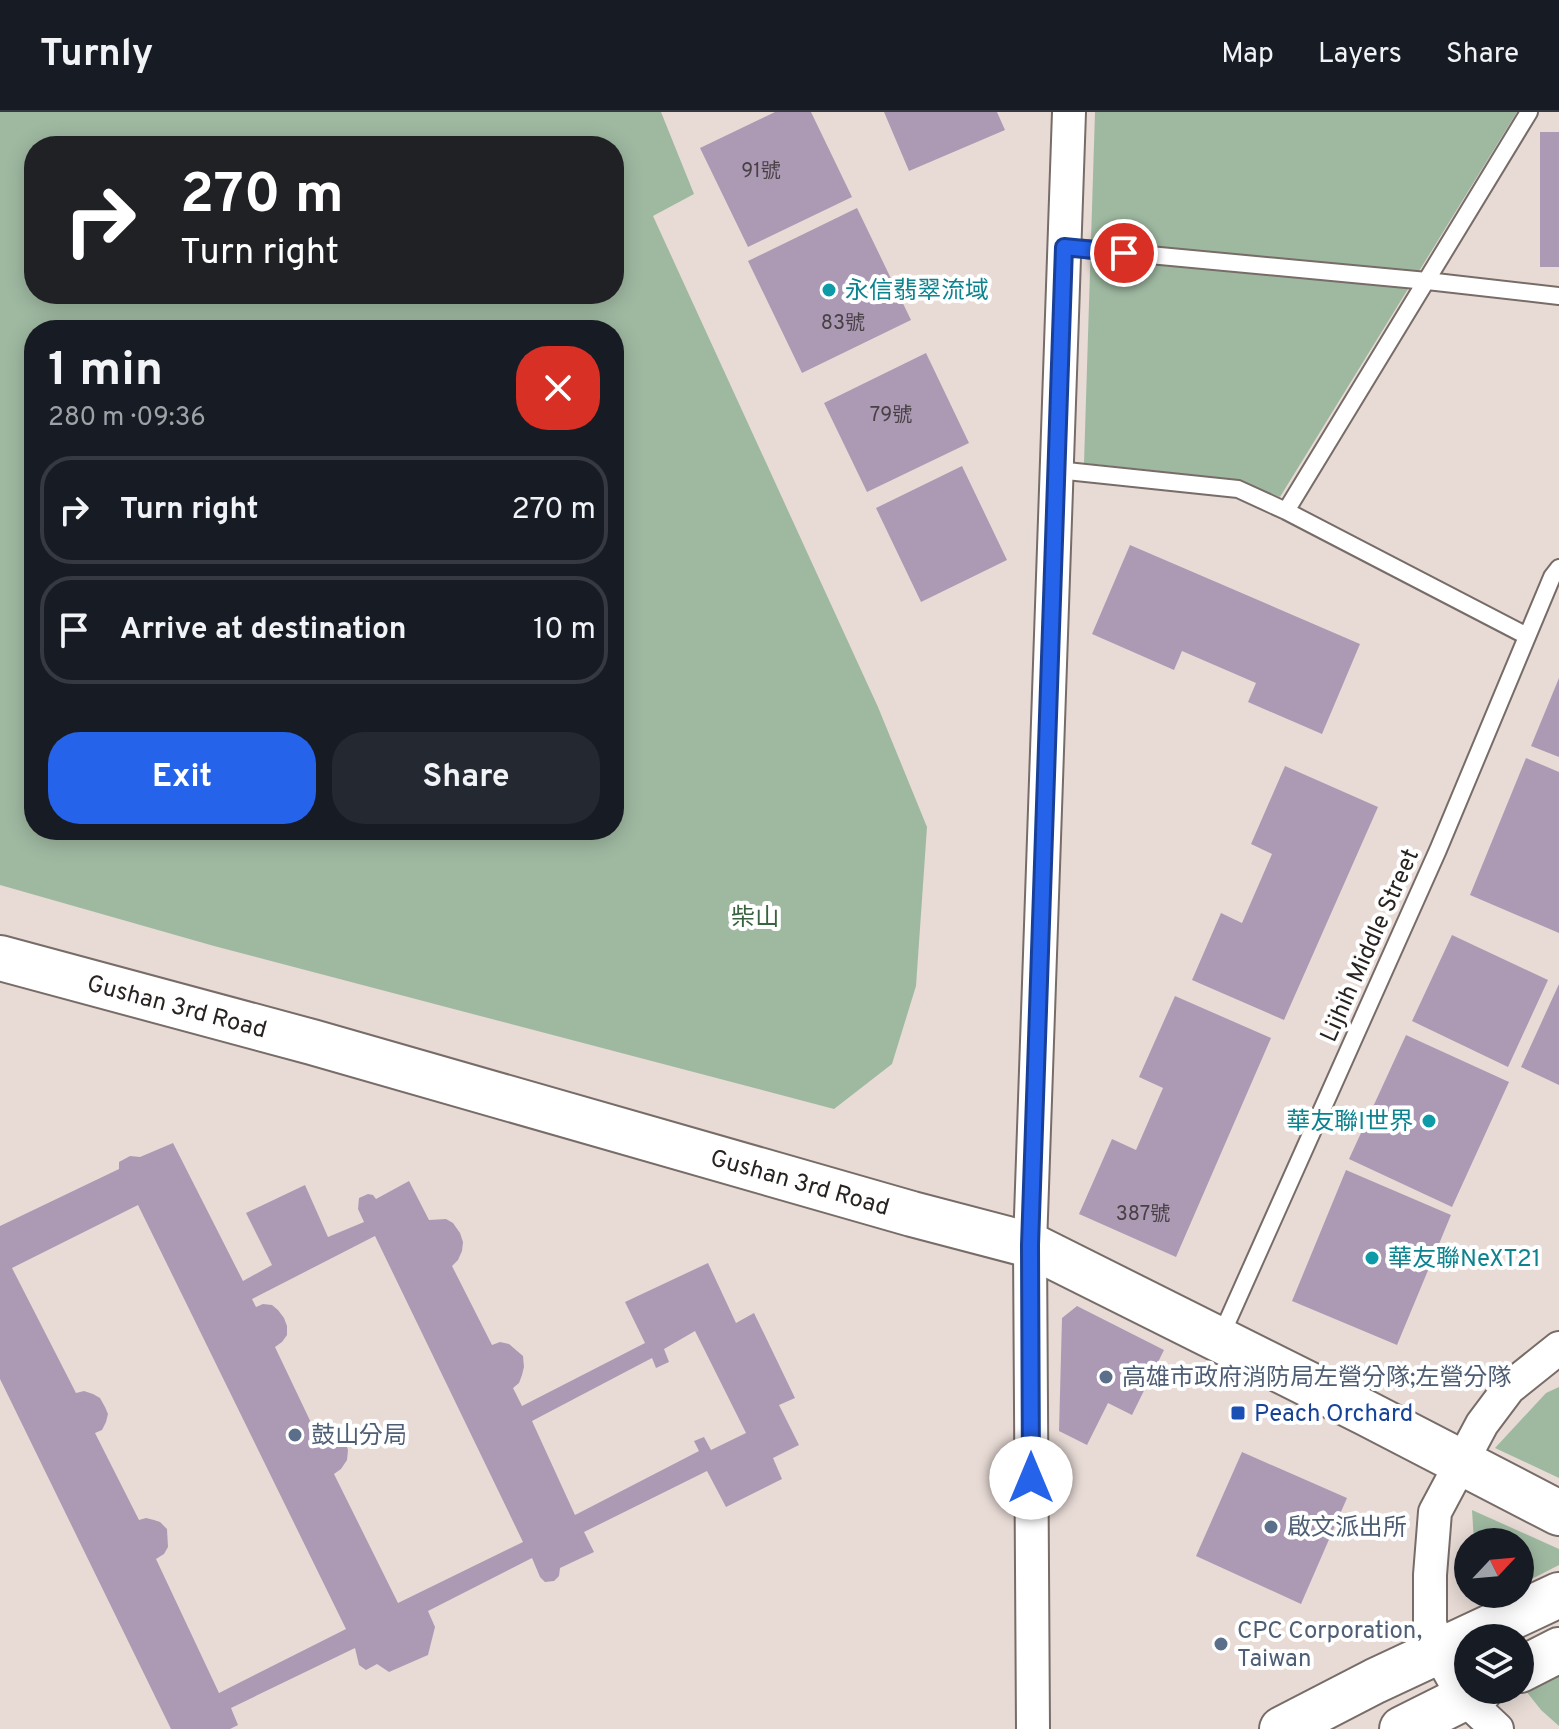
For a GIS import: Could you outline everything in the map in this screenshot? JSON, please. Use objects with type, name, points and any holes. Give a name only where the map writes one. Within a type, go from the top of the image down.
[{"type":"street","points":[[1033,1729],[1030,1245],[1069,112]]},
{"type":"street","name":"Gushan 3rd Road","points":[[0,958],[312,1042],[1030,1245],[1559,1513]]},
{"type":"street","points":[[1454,1672],[1438,1652],[1430,1623],[1435,1512],[1482,1424],[1509,1388],[1559,1348]]},
{"type":"street","points":[[1282,1729],[1375,1681],[1559,1595]]},
{"type":"street","points":[[1534,1663],[1559,1650]]},
{"type":"street","points":[[1402,1729],[1454,1703]]},
{"type":"street","points":[[1479,1704],[1497,1729]]},
{"type":"lane","points":[[1286,511],[1529,112]]},
{"type":"lane","points":[[1064,247],[1559,296]]},
{"type":"lane","points":[[1057,470],[1238,489],[1527,636]]},
{"type":"lane","name":"Lijhih Middle Street","points":[[1219,1340],[1438,850],[1552,577],[1559,568]]},
{"type":"green space","name":"柴山","points":[[0,112],[661,112],[694,194],[653,216],[878,707],[927,827],[916,986],[892,1064],[834,1109],[214,946],[0,885]]},
{"type":"green space","points":[[1095,112],[1517,112],[1280,497],[1233,479],[1084,463]]},
{"type":"green space","points":[[1559,1387],[1559,1478],[1495,1448],[1546,1393]]},
{"type":"green space","points":[[1472,1510],[1512,1528],[1473,1528]]},
{"type":"green space","points":[[1534,1538],[1559,1549],[1559,1565],[1534,1578]]},
{"type":"green space","points":[[1559,1668],[1559,1726],[1534,1701],[1534,1680]]},
{"type":"building","name":"永信翡翠流域","points":[[775,112],[811,112],[852,197],[748,247],[700,148]]},
{"type":"building","points":[[884,112],[997,112],[1005,130],[909,171]]},
{"type":"building","points":[[1540,132],[1559,132],[1559,267],[1540,267]]},
{"type":"building","name":"永信翡翠流域","points":[[857,208],[911,320],[802,373],[748,261]]},
{"type":"building","name":"永信翡翠流域","points":[[926,353],[969,443],[867,492],[824,403]]},
{"type":"building","points":[[962,466],[1007,560],[921,602],[876,508]]},
{"type":"building","points":[[1130,545],[1360,644],[1322,734],[1248,702],[1256,683],[1182,651],[1174,670],[1092,634]]},
{"type":"building","points":[[1559,678],[1559,757],[1531,746]]},
{"type":"building","points":[[1526,758],[1559,772],[1559,933],[1470,895]]},
{"type":"building","points":[[1285,766],[1378,807],[1284,1020],[1192,980],[1221,913],[1242,923],[1272,854],[1251,844]]},
{"type":"building","points":[[1452,935],[1548,980],[1508,1067],[1412,1021]]},
{"type":"building","points":[[1559,984],[1559,1085],[1521,1067]]},
{"type":"building","points":[[1175,996],[1271,1038],[1176,1257],[1079,1214],[1112,1139],[1136,1150],[1163,1088],[1139,1077]]},
{"type":"building","name":"華友聯I世界","points":[[1406,1035],[1509,1082],[1452,1207],[1349,1159]]},
{"type":"building","name":"鼓山分局","points":[[173,1143],[243,1281],[272,1265],[246,1213],[305,1185],[328,1237],[364,1222],[358,1209],[359,1198],[368,1194],[376,1199],[409,1181],[429,1220],[446,1219],[460,1233],[462,1251],[452,1266],[492,1345],[500,1342],[509,1344],[523,1356],[522,1375],[513,1388],[522,1406],[645,1343],[625,1302],[708,1263],[736,1323],[754,1313],[795,1398],[779,1405],[799,1445],[773,1458],[782,1479],[726,1507],[707,1471],[584,1532],[594,1552],[560,1568],[559,1576],[554,1581],[545,1582],[540,1577],[532,1558],[428,1611],[435,1627],[428,1655],[389,1672],[377,1664],[366,1670],[359,1665],[355,1648],[231,1708],[238,1725],[230,1729],[171,1729],[0,1379],[0,1226],[119,1169],[119,1162],[130,1156],[140,1157]],"holes":[[[138,1205],[346,1629],[219,1693],[156,1559],[168,1547],[167,1529],[154,1520],[139,1520],[95,1433],[102,1430],[106,1422],[108,1414],[105,1407],[100,1398],[93,1394],[84,1391],[76,1393],[12,1268]],[[375,1236],[523,1542],[398,1603],[334,1474],[347,1460],[345,1441],[339,1433],[323,1429],[315,1431],[275,1347],[287,1335],[284,1318],[272,1305],[256,1307],[252,1299]],[[695,1331],[746,1433],[711,1450],[704,1437],[694,1441],[699,1451],[575,1515],[532,1421],[652,1358],[656,1368],[669,1362],[664,1349]]]},
{"type":"building","name":"華友聯NeXT21","points":[[1346,1170],[1451,1215],[1397,1345],[1292,1301]]},
{"type":"building","name":"高雄市政府消防局左營分隊;左營分隊","points":[[1077,1306],[1164,1350],[1132,1415],[1108,1403],[1087,1445],[1059,1431],[1062,1318]]},
{"type":"building","name":"啟文派出所","points":[[1242,1452],[1347,1498],[1301,1604],[1196,1556]]},
{"type":"place","name":"永信翡翠流域","points":[[829,290]]},
{"type":"place","name":"華友聯I世界","points":[[1429,1121]]},
{"type":"place","name":"華友聯NeXT21","points":[[1372,1258]]},
{"type":"place","name":"高雄市政府消防局左營分隊;左營分隊","points":[[1106,1377]]},
{"type":"place","name":"Peach Orchard","points":[[1238,1413]]},
{"type":"place","name":"鼓山分局","points":[[295,1435]]},
{"type":"place","name":"啟文派出所","points":[[1271,1527]]},
{"type":"place","name":"CPC Corporation, Taiwan","points":[[1221,1644]]},
{"type":"route","points":[[1031,1478],[1030,1245],[1064,247],[1124,253]]}]
